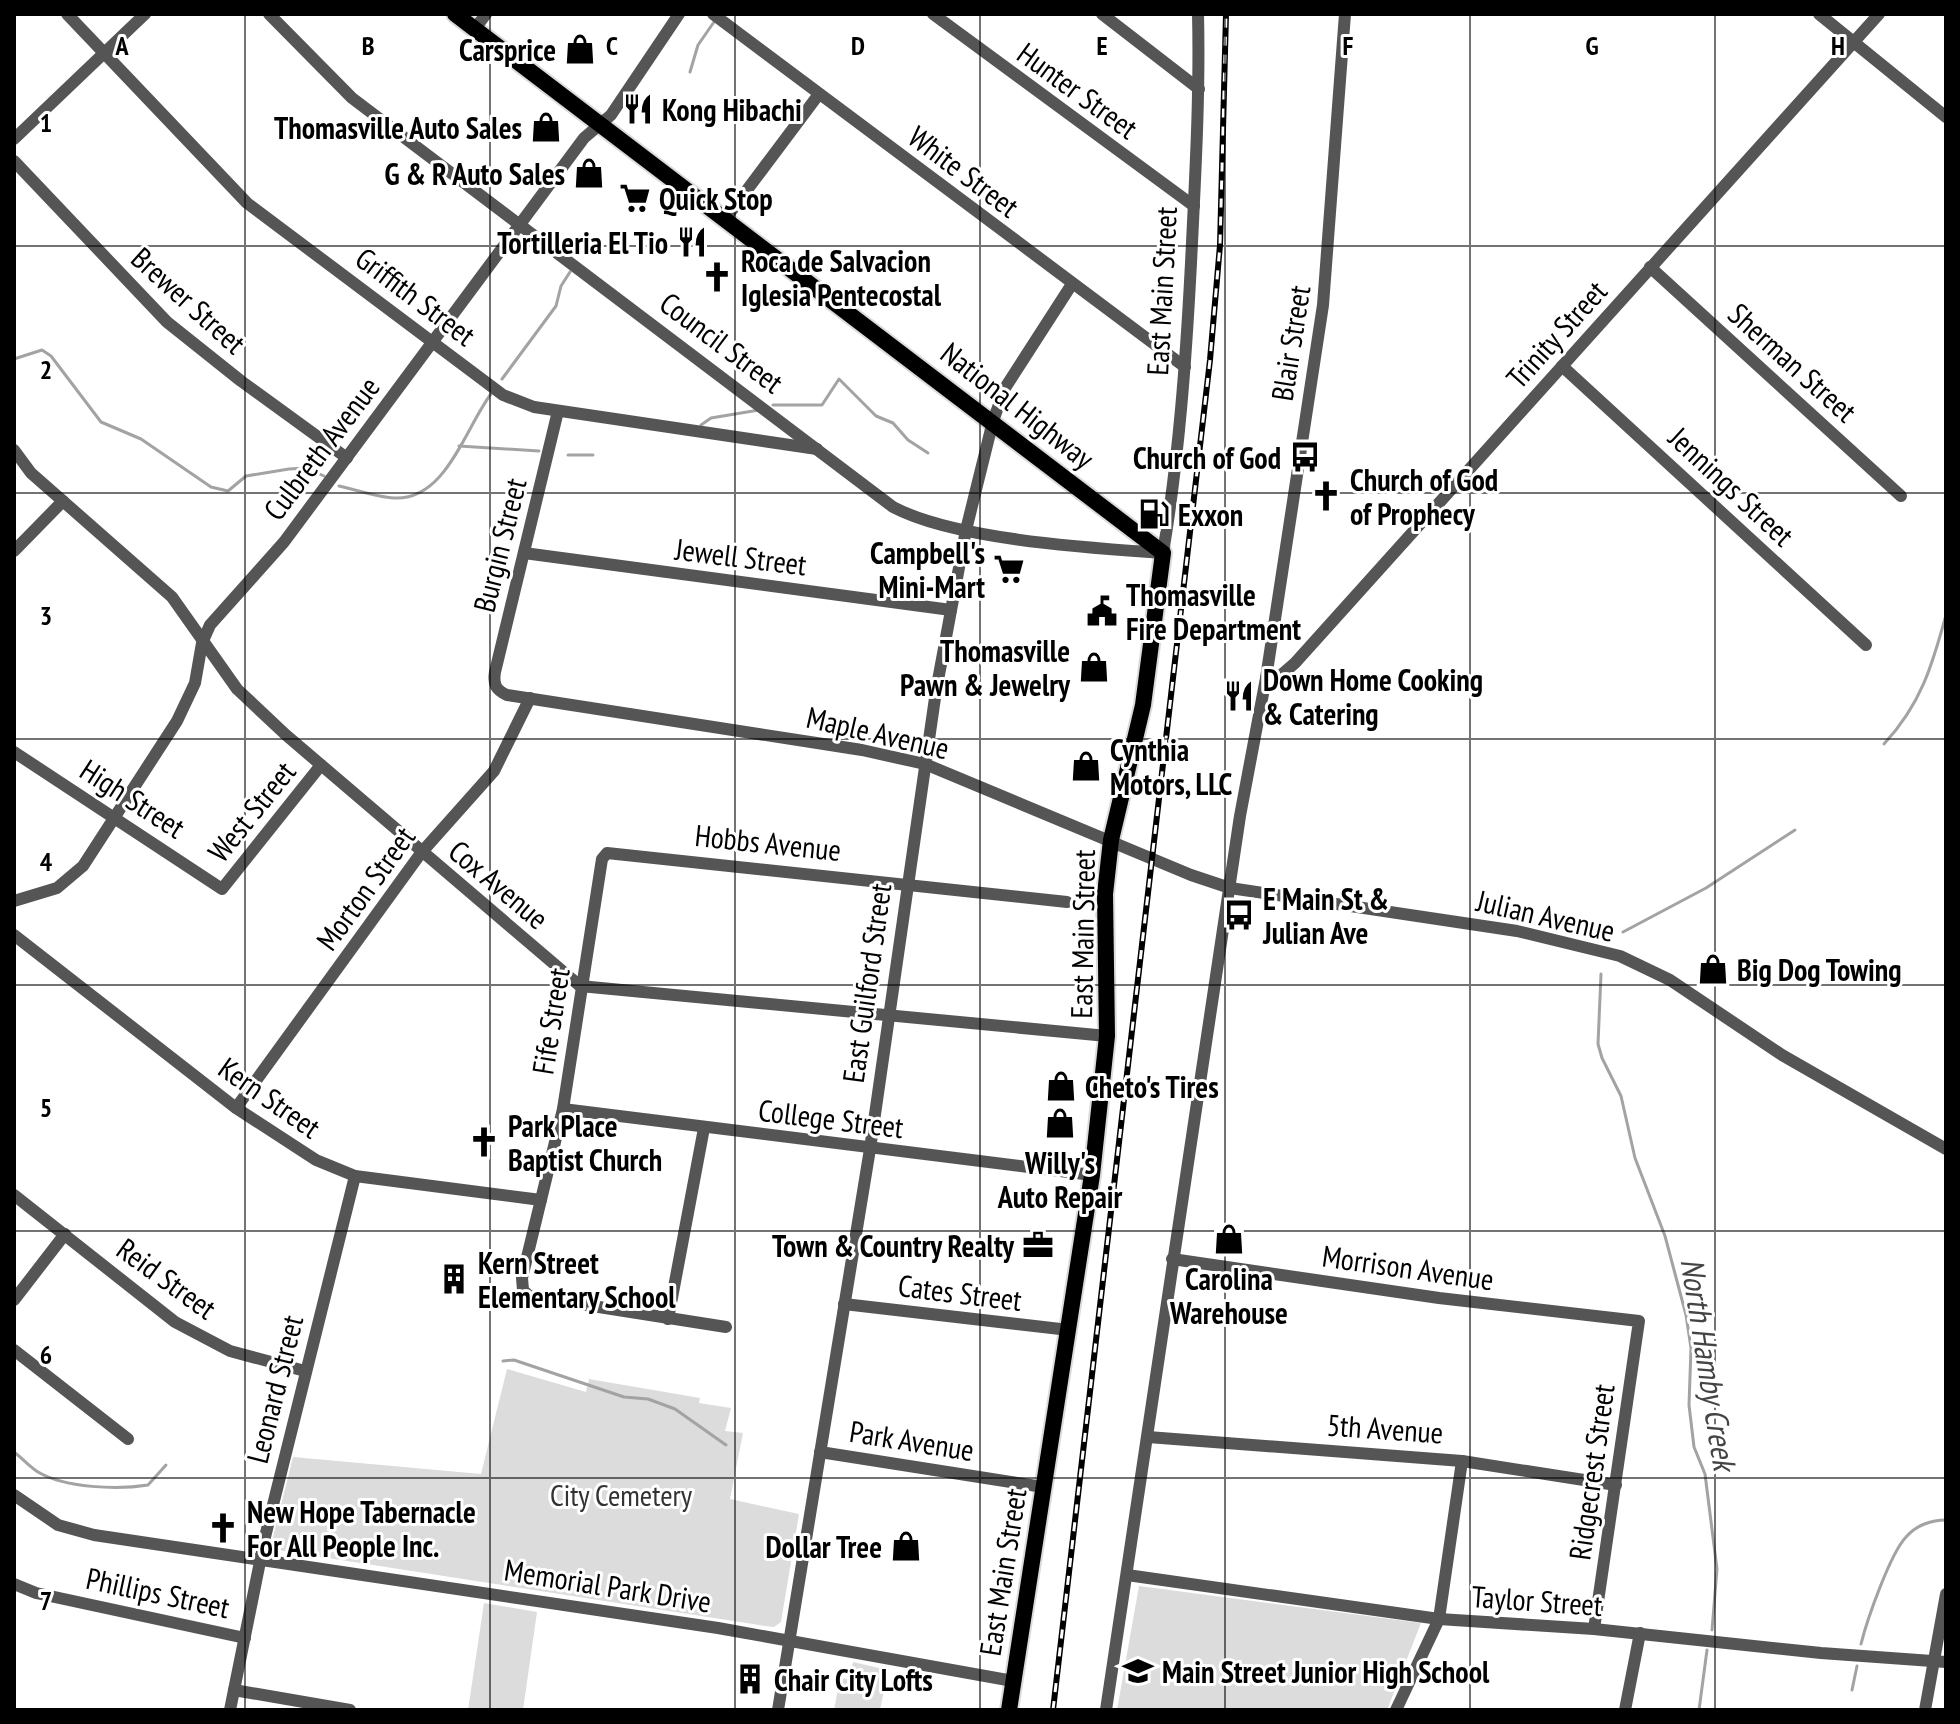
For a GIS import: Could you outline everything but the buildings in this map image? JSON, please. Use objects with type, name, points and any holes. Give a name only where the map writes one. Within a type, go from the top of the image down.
[{"type":"main road","name":"National Highway","points":[[455,14],[1163,553]]},
{"type":"main road","name":"East Main Street","points":[[1009,1710],[1092,1175],[1107,1036],[1105,894],[1111,840],[1143,705],[1163,553]]},
{"type":"street","name":"Griffith Street","points":[[67,14],[247,203],[503,395],[524,405],[558,411],[821,450]]},
{"type":"street","points":[[14,139],[145,14]]},
{"type":"street","name":"Council Street","points":[[269,14],[352,98],[893,507],[913,517],[966,530],[1163,553]]},
{"type":"street","points":[[474,30],[486,14]]},
{"type":"street","name":"Culbreth Avenue","points":[[14,901],[57,888],[83,866],[186,703],[195,683],[202,643],[210,625],[284,542],[584,138],[611,115],[679,14]]},
{"type":"street","name":"White Street","points":[[713,14],[1185,367]]},
{"type":"street","name":"Hunter Street","points":[[933,14],[1194,206]]},
{"type":"street","points":[[1102,14],[1199,89]]},
{"type":"street","name":"East Main Street","points":[[1163,553],[1180,442],[1185,367],[1199,89],[1198,14]]},
{"type":"street","name":"Blair Street","points":[[1266,678],[1326,278],[1345,14]]},
{"type":"street","points":[[1819,14],[1946,117]]},
{"type":"street","name":"Trinity Street","points":[[1266,678],[1280,676],[1295,663],[1879,14]]},
{"type":"street","points":[[726,218],[819,94]]},
{"type":"street","name":"Brewer Street","points":[[14,161],[167,322],[241,381],[347,458]]},
{"type":"street","name":"Sherman Street","points":[[1650,267],[1901,496]]},
{"type":"street","name":"East Guilford Street","points":[[778,1710],[870,1149],[906,882],[966,530],[993,421],[1013,375],[1072,284]]},
{"type":"street","name":"Jennings Street","points":[[1562,366],[1866,645]]},
{"type":"street","name":"Burgin Street","points":[[497,690],[493,682],[495,672],[558,411]]},
{"type":"street","name":"Cox Avenue","points":[[14,450],[31,473],[172,597],[237,689],[421,853],[580,986]]},
{"type":"street","points":[[14,551],[63,501]]},
{"type":"street","name":"Jewell Street","points":[[524,553],[951,610]]},
{"type":"street","points":[[1106,1710],[1172,1259],[1266,678]]},
{"type":"street","name":"Maple Avenue","points":[[497,690],[530,698],[862,750],[925,764],[1191,875],[1230,888]]},
{"type":"street","name":"Morton Street","points":[[236,1108],[421,853],[494,771],[530,698]]},
{"type":"street","name":"High Street","points":[[14,752],[115,815],[222,889]]},
{"type":"street","name":"West Street","points":[[222,889],[321,765]]},
{"type":"street","name":"Hobbs Avenue","points":[[607,853],[906,882],[1067,902]]},
{"type":"street","name":"Fife Street","points":[[607,853],[602,859],[580,986],[563,1109],[522,1278],[523,1290],[529,1296],[668,1319]]},
{"type":"street","name":"Julian Avenue","points":[[1230,888],[1517,931],[1620,956],[1670,980],[1782,1055],[1946,1149]]},
{"type":"street","name":"Kern Street","points":[[14,935],[236,1108],[316,1160],[355,1176],[541,1200]]},
{"type":"street","points":[[580,986],[1107,1036]]},
{"type":"street","name":"College Street","points":[[563,1109],[1092,1175]]},
{"type":"street","points":[[704,1128],[668,1319],[726,1327]]},
{"type":"street","name":"Leonard Street","points":[[230,1710],[260,1558],[355,1176]]},
{"type":"street","name":"Reid Street","points":[[14,1195],[175,1322],[230,1351],[305,1371]]},
{"type":"street","points":[[14,1300],[65,1234]]},
{"type":"street","name":"Morrison Avenue","points":[[1172,1259],[1439,1298],[1639,1321]]},
{"type":"street","name":"Cates Street","points":[[844,1304],[1069,1330]]},
{"type":"street","name":"Ridgecrest Street","points":[[1594,1629],[1639,1321]]},
{"type":"street","points":[[14,1350],[128,1439]]},
{"type":"street","name":"5th Avenue","points":[[1148,1437],[1462,1461],[1616,1485]]},
{"type":"street","name":"Park Avenue","points":[[820,1452],[1043,1487]]},
{"type":"street","points":[[1396,1710],[1439,1619],[1462,1461]]},
{"type":"street","name":"Memorial Park Drive","points":[[14,1495],[58,1525],[75,1531],[789,1641],[1013,1681]]},
{"type":"street","name":"Taylor Street","points":[[1127,1575],[1439,1619],[1594,1629],[1821,1653],[1940,1661]]},
{"type":"street","name":"Phillips Street","points":[[14,1584],[36,1593],[245,1638]]},
{"type":"street","points":[[1925,1710],[1940,1661],[1946,1594]]},
{"type":"street","points":[[1625,1710],[1640,1633]]},
{"type":"street","points":[[234,1690],[350,1710]]},
{"type":"green space","name":"City Cemetery","points":[[507,1369],[586,1392],[589,1379],[700,1398],[699,1403],[731,1408],[725,1431],[743,1433],[730,1499],[799,1514],[781,1622],[774,1627],[765,1626],[270,1549],[293,1457],[481,1474]]},
{"type":"green space","points":[[1139,1586],[1421,1623],[1387,1710],[1117,1710]]},
{"type":"green space","points":[[484,1603],[537,1612],[523,1710],[468,1710]]},
{"type":"green space","points":[[853,1662],[888,1670],[880,1710],[834,1710],[840,1678],[849,1679]]},
{"type":"waterway","points":[[690,72],[698,45],[714,22]]},
{"type":"waterway","points":[[502,379],[556,306],[561,286],[570,272]]},
{"type":"waterway","points":[[14,359],[42,350],[51,356],[101,422],[141,439],[211,487],[228,491],[246,476],[289,469],[306,468],[324,476]]},
{"type":"waterway","points":[[773,405],[822,405],[839,379],[876,416],[893,423],[908,440],[928,453]]},
{"type":"waterway","points":[[339,486],[394,498],[412,496],[427,488],[452,460],[491,394]]},
{"type":"waterway","points":[[701,425],[711,418],[759,410]]},
{"type":"waterway","points":[[459,446],[539,451]]},
{"type":"waterway","points":[[568,455],[593,455]]},
{"type":"waterway","name":"North Hamby Creek","points":[[1884,744],[1897,729],[1924,684],[1946,615]]},
{"type":"waterway","name":"North Hamby Creek","points":[[1623,932],[1706,888],[1795,830]]},
{"type":"waterway","name":"North Hamby Creek","points":[[1601,974],[1598,1044],[1621,1096],[1635,1158],[1665,1236],[1686,1315],[1691,1348],[1689,1405],[1694,1447],[1705,1474],[1717,1569],[1712,1630]]},
{"type":"waterway","points":[[503,1361],[514,1360],[624,1397],[648,1399],[675,1409],[726,1445]]},
{"type":"waterway","points":[[14,1452],[35,1470],[49,1477],[92,1486],[148,1485],[166,1465]]},
{"type":"waterway","points":[[1861,1644],[1880,1588],[1900,1545],[1919,1526],[1946,1520]]},
{"type":"waterway","name":"North Hamby Creek","points":[[1699,1710],[1707,1650]]},
{"type":"waterway","points":[[1852,1690],[1857,1666]]},
{"type":"railway","points":[[1053,1710],[1210,360],[1220,245],[1226,14]]},
{"type":"place","name":"Carsprice","points":[[580,49]]},
{"type":"place","name":"Kong Hibachi","points":[[638,109]]},
{"type":"place","name":"Thomasville Auto Sales","points":[[546,127]]},
{"type":"place","name":"G & R Auto Sales","points":[[589,173]]},
{"type":"place","name":"Quick Stop","points":[[635,198]]},
{"type":"place","name":"Tortilleria El Tio","points":[[692,242]]},
{"type":"place","name":"Roca de Salvacion Iglesia Pentecostal","points":[[717,277]]},
{"type":"place","name":"Church of God","points":[[1305,457]]},
{"type":"place","name":"Church of God of Prophecy","points":[[1326,496]]},
{"type":"place","name":"Exxon","points":[[1154,514]]},
{"type":"place","name":"Campbell's Mini-Mart","points":[[1009,569]]},
{"type":"place","name":"Thomasville Fire Department","points":[[1102,611]]},
{"type":"place","name":"Thomasville Pawn & Jewelry","points":[[1094,667]]},
{"type":"place","name":"Down Home Cooking & Catering","points":[[1239,696]]},
{"type":"place","name":"Cynthia Motors, LLC","points":[[1086,766]]},
{"type":"place","name":"E Main St & Julian Ave","points":[[1239,915]]},
{"type":"place","name":"Big Dog Towing","points":[[1713,969]]},
{"type":"place","name":"Cheto's Tires","points":[[1061,1086]]},
{"type":"place","name":"Willy's Auto Repair","points":[[1060,1123]]},
{"type":"place","name":"Park Place Baptist Church","points":[[484,1142]]},
{"type":"place","name":"Carolina Warehouse","points":[[1229,1239]]},
{"type":"place","name":"Town & Country Realty","points":[[1038,1245]]},
{"type":"place","name":"Kern Street Elementary School","points":[[454,1279]]},
{"type":"place","name":"New Hope Tabernacle For All People Inc.","points":[[223,1528]]},
{"type":"place","name":"Dollar Tree","points":[[906,1546]]},
{"type":"place","name":"Main Street Junior High School","points":[[1138,1671]]},
{"type":"place","name":"Chair City Lofts","points":[[750,1679]]}]
